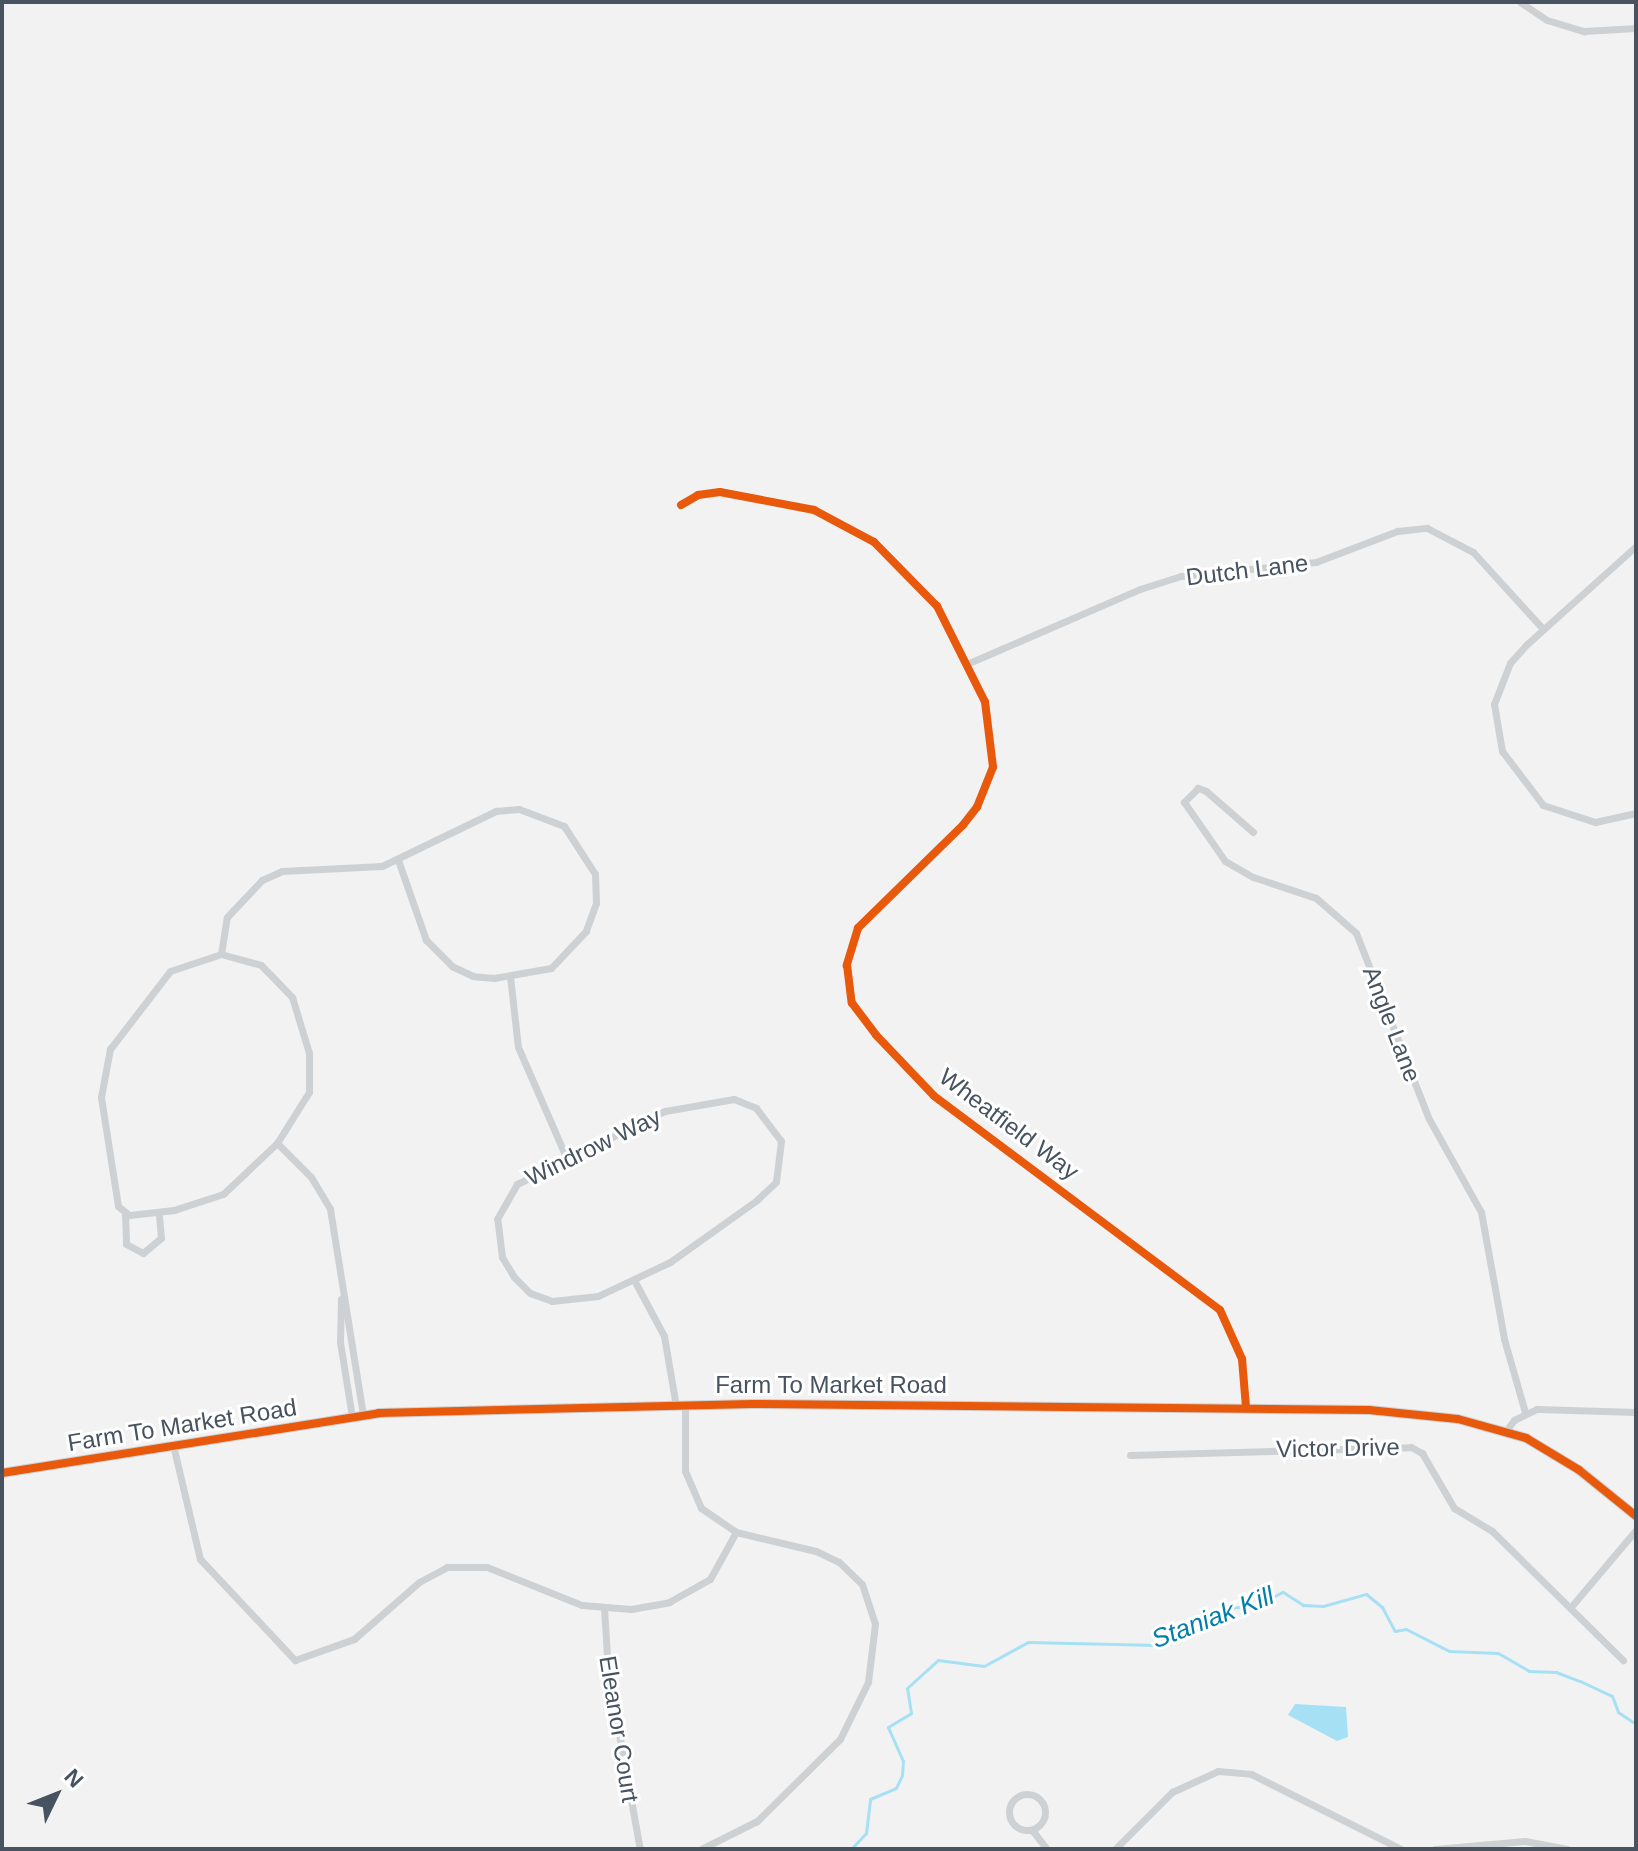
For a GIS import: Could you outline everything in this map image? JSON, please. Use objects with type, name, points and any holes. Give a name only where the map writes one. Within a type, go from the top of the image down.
[{"type":"street","points":[[1520,2],[1547,20],[1584,31],[1636,28]]},
{"type":"street","name":"Wheatfield Way","points":[[681,505],[698,495],[745,494],[814,510],[883,549],[921,585],[969,663],[991,724],[993,767],[987,787],[963,825],[858,928],[847,965],[852,1003],[876,1035],[934,1096],[1220,1310],[1242,1359],[1246,1408]]},
{"type":"street","name":"Dutch Lane","points":[[969,663],[1167,580],[1316,562],[1397,531],[1427,528],[1473,552],[1543,629]]},
{"type":"street","points":[[1636,546],[1543,629],[1510,663],[1499,684],[1494,704],[1502,751],[1525,788],[1560,814],[1595,822],[1636,813]]},
{"type":"street","name":"Angle Lane","points":[[1253,832],[1206,791],[1198,788],[1184,802],[1225,861],[1253,877],[1316,898],[1356,933],[1429,1119],[1481,1212],[1504,1339],[1525,1412]]},
{"type":"street","points":[[221,954],[223,927],[233,906],[262,880],[282,871],[382,866],[496,811],[519,809],[564,826],[595,874],[596,903],[586,931],[551,968],[510,976],[473,976],[437,953],[426,940],[398,860]]},
{"type":"street","points":[[125,1213],[159,1213],[223,1194],[277,1143],[309,1092],[309,1053],[298,1012],[284,984],[261,965],[221,954],[170,971],[110,1049],[101,1097],[118,1206],[125,1213],[126,1244],[143,1253],[161,1238],[159,1213]]},
{"type":"street","points":[[510,976],[518,1047],[567,1159]]},
{"type":"street","name":"Windrow Way","points":[[721,1100],[756,1108],[781,1141],[776,1182],[697,1244],[634,1280],[571,1303],[552,1301],[530,1293],[502,1257],[497,1219],[503,1200],[517,1184],[665,1111],[721,1100]]},
{"type":"street","points":[[277,1143],[311,1177],[330,1209],[358,1417]]},
{"type":"street","points":[[634,1280],[664,1336],[680,1406],[689,1484],[701,1508],[736,1532],[816,1551],[852,1573],[873,1612],[874,1658],[856,1713],[831,1750],[757,1821],[701,1849]]},
{"type":"street","name":"Farm To Market Road","points":[[2,1473],[358,1417],[680,1406],[1246,1408],[1421,1414],[1505,1432],[1579,1470],[1636,1516]]},
{"type":"street","points":[[1505,1432],[1525,1412],[1636,1412]]},
{"type":"street","points":[[173,1445],[200,1559],[293,1659],[354,1639],[419,1582],[447,1567],[487,1567],[558,1598],[604,1608],[651,1607],[694,1592],[717,1569],[736,1532]]},
{"type":"street","name":"Victor Drive","points":[[1130,1455],[1411,1447],[1422,1453],[1454,1508],[1492,1531],[1623,1660]]},
{"type":"street","points":[[1570,1608],[1636,1530]]},
{"type":"street","name":"Eleanor Court","points":[[604,1608],[608,1672],[640,1849]]},
{"type":"street","points":[[1115,1849],[1172,1792],[1218,1771],[1251,1774],[1401,1849]]},
{"type":"street","points":[[1032,1830],[1042,1823],[1044,1805],[1036,1796],[1018,1796],[1009,1810],[1011,1822],[1032,1830],[1047,1849]]},
{"type":"street","points":[[1435,1849],[1525,1841],[1567,1849]]},
{"type":"water","points":[[1295,1704],[1346,1707],[1348,1737],[1337,1741],[1288,1715]]},
{"type":"waterway","name":"Staniak Kill","points":[[851,1849],[866,1833],[870,1799],[896,1788],[902,1775],[903,1761],[888,1727],[911,1713],[907,1688],[938,1660],[984,1666],[1028,1642],[1157,1645],[1212,1624],[1225,1608],[1255,1606],[1283,1592],[1303,1605],[1323,1606],[1366,1594],[1382,1607],[1395,1631],[1406,1629],[1449,1651],[1498,1653],[1529,1671],[1556,1672],[1580,1681],[1612,1696],[1618,1712],[1636,1724]]},
{"type":"cycle path","points":[[681,505],[698,495],[720,492],[814,510],[874,542],[937,606],[985,702],[993,767],[977,807],[963,825],[858,928],[847,965],[852,1003],[876,1035],[934,1096],[1220,1310],[1242,1359],[1246,1408]]},
{"type":"cycle path","points":[[2,1473],[379,1413],[752,1404],[1369,1410],[1458,1419],[1526,1438],[1579,1470],[1636,1516]]}]
